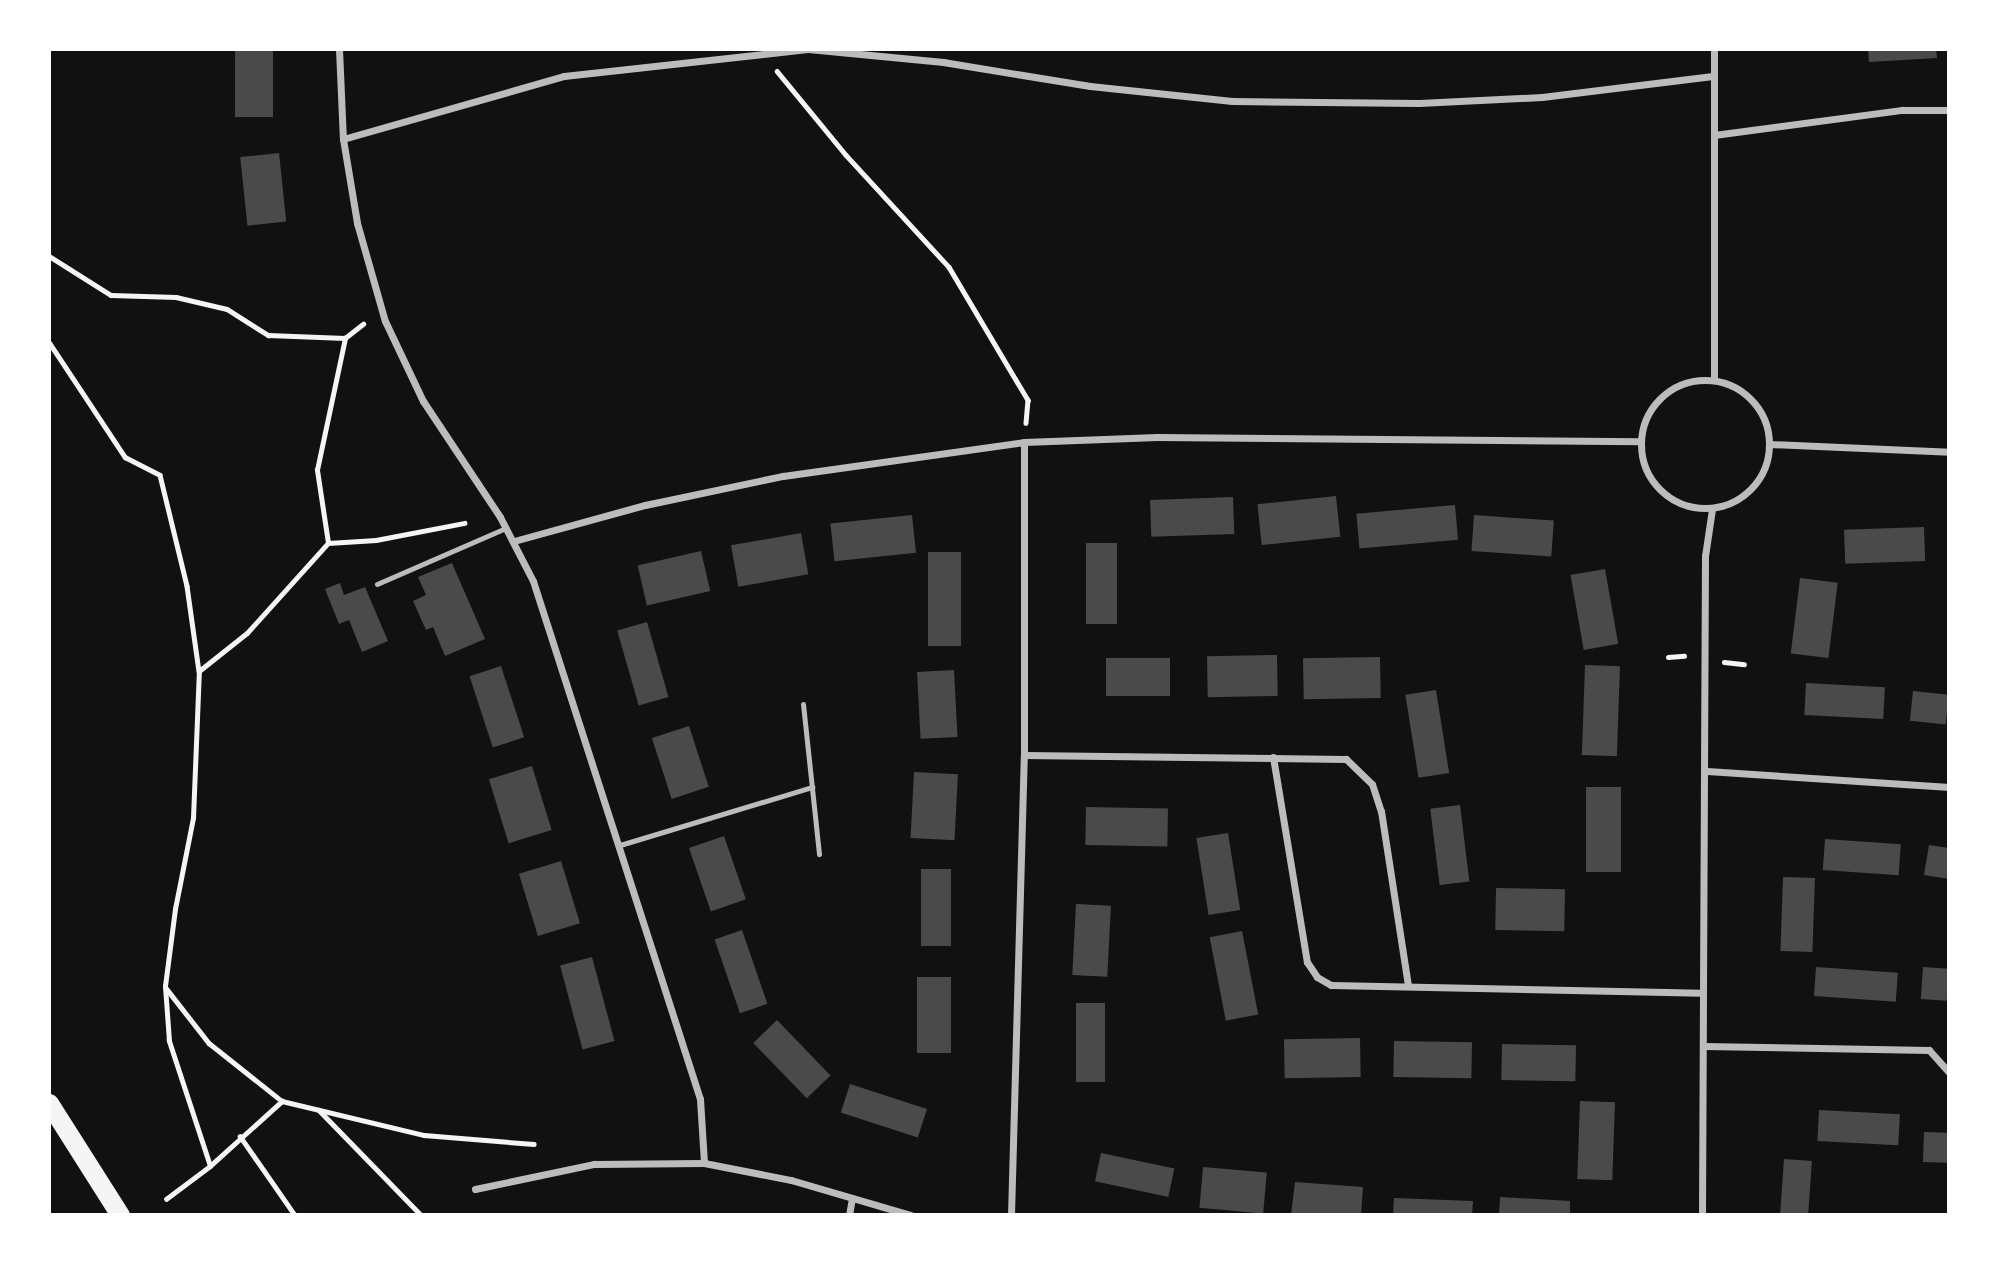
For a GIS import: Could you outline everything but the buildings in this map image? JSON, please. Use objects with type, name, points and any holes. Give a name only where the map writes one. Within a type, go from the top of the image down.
[{"type":"highway","points":[[49,1103],[120,1215]]},
{"type":"street","points":[[339,49],[343,139],[357,223],[385,321],[423,401],[514,541],[542,607],[701,1099],[704,1163]]},
{"type":"street","points":[[343,139],[564,76],[808,49],[943,62],[1090,86],[1232,101],[1419,103],[1542,97],[1713,76]]},
{"type":"street","points":[[1714,49],[1714,380]]},
{"type":"street","points":[[1714,135],[1902,110],[1949,110]]},
{"type":"street","points":[[1714,380],[1736,387],[1756,405],[1767,425],[1769,444],[1766,466],[1751,489],[1733,503],[1712,509],[1690,507],[1664,495],[1649,477],[1640,441],[1645,419],[1661,396],[1681,384],[1714,380]]},
{"type":"street","points":[[514,541],[645,505],[783,476],[1024,442],[1157,437],[1640,441]]},
{"type":"street","points":[[1010,1215],[1024,755],[1024,442]]},
{"type":"street","points":[[1769,444],[1949,452]]},
{"type":"street","points":[[1702,1215],[1701,993],[1707,771],[1705,556],[1712,509]]},
{"type":"street","points":[[1024,755],[1346,759],[1372,784],[1381,811],[1408,986]]},
{"type":"street","points":[[1273,757],[1307,962],[1317,977],[1331,985],[1701,993]]},
{"type":"street","points":[[1707,771],[1949,787]]},
{"type":"street","points":[[1703,1046],[1929,1050],[1949,1072]]},
{"type":"street","points":[[475,1189],[594,1164],[704,1163],[852,1198],[911,1215]]},
{"type":"street","points":[[849,1215],[852,1198]]},
{"type":"lane","points":[[377,584],[506,528]]},
{"type":"lane","points":[[803,704],[819,854]]},
{"type":"lane","points":[[620,845],[812,787]]},
{"type":"path","points":[[763,54],[846,155],[949,267],[1028,400],[1024,442]]},
{"type":"path","points":[[49,256],[111,295],[176,297],[227,309],[268,335],[345,338],[363,324]]},
{"type":"path","points":[[328,543],[317,470],[345,338]]},
{"type":"path","points":[[49,342],[125,457],[160,475],[187,586],[199,670],[193,818],[174,909],[165,986],[169,1041],[210,1166]]},
{"type":"path","points":[[199,670],[247,633],[328,543],[376,540],[474,522]]},
{"type":"path","points":[[165,986],[209,1043],[282,1101],[424,1135],[534,1144]]},
{"type":"path","points":[[166,1199],[210,1166],[240,1136],[282,1101]]},
{"type":"path","points":[[319,1109],[421,1215]]},
{"type":"path","points":[[240,1136],[295,1215]]}]
